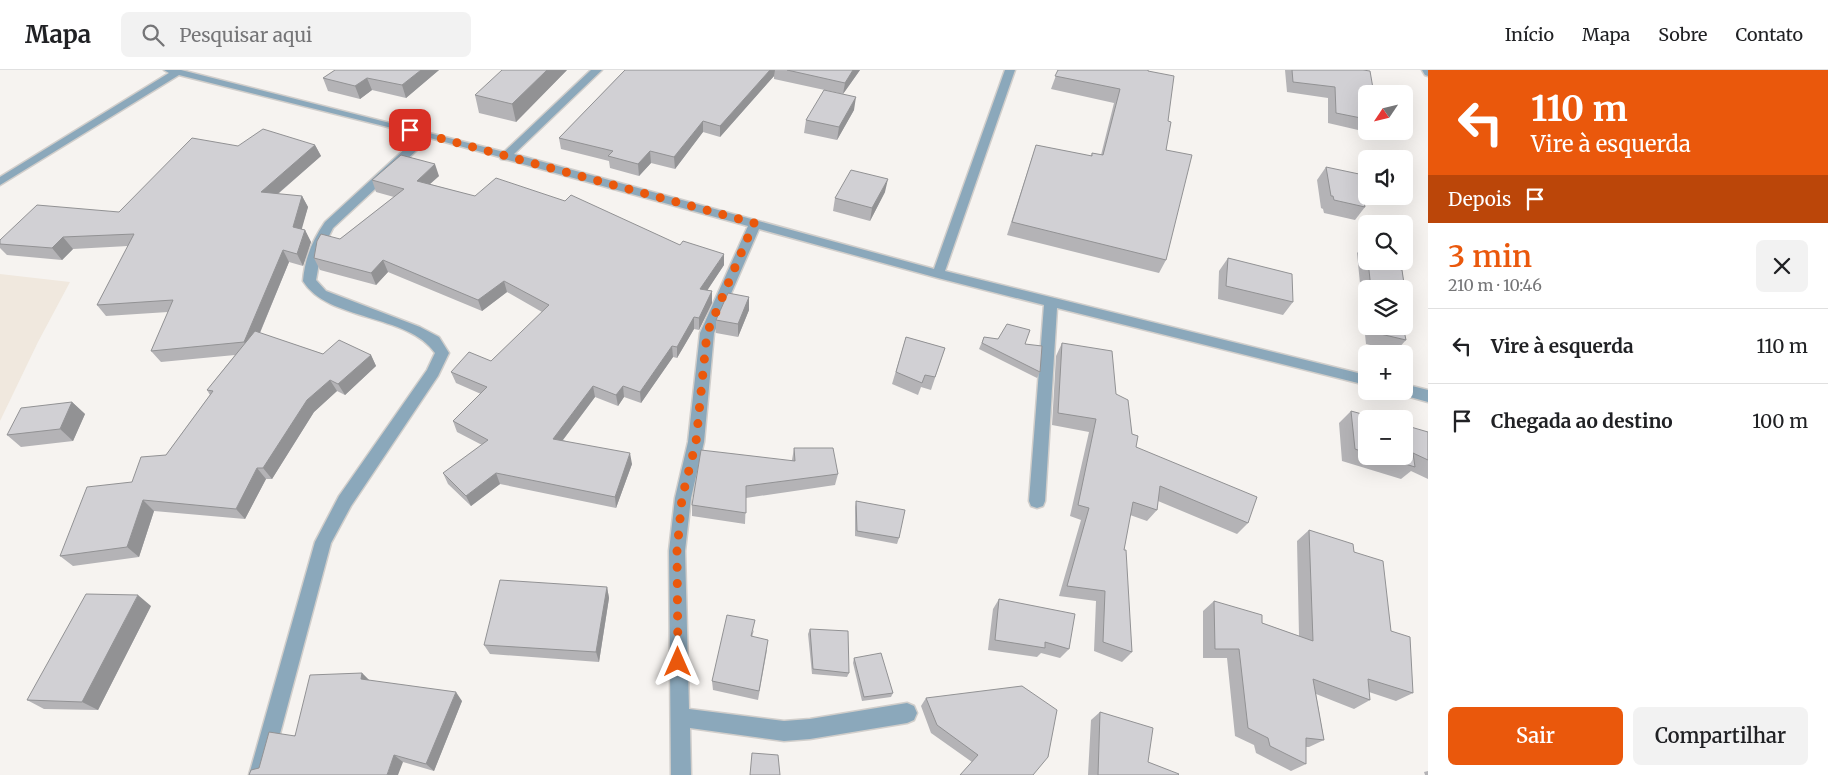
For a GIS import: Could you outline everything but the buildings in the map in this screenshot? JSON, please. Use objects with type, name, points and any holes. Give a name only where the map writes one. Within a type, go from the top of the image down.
[{"type":"street","points":[[505,157],[597,70]]},
{"type":"street","points":[[938,274],[1010,70]]},
{"type":"street","points":[[0,182],[173,71],[195,73],[428,134],[505,157],[938,274],[1358,378]]},
{"type":"street","points":[[260,775],[323,542],[345,501],[433,372],[442,353],[434,341],[415,330],[322,294],[309,282],[310,260],[329,224],[428,134]]},
{"type":"street","points":[[681,775],[677,551],[682,498],[696,442],[707,333],[754,223]]},
{"type":"street","points":[[1037,500],[1050,302]]},
{"type":"street","points":[[1413,392],[1428,396]]},
{"type":"street","points":[[679,717],[784,731],[810,729],[907,713]]},
{"type":"shaded area","points":[[0,274],[70,282],[38,342],[0,421]]},
{"type":"route","points":[[410,130],[754,223],[707,333],[696,442],[682,498],[677,551],[678,662]]}]
